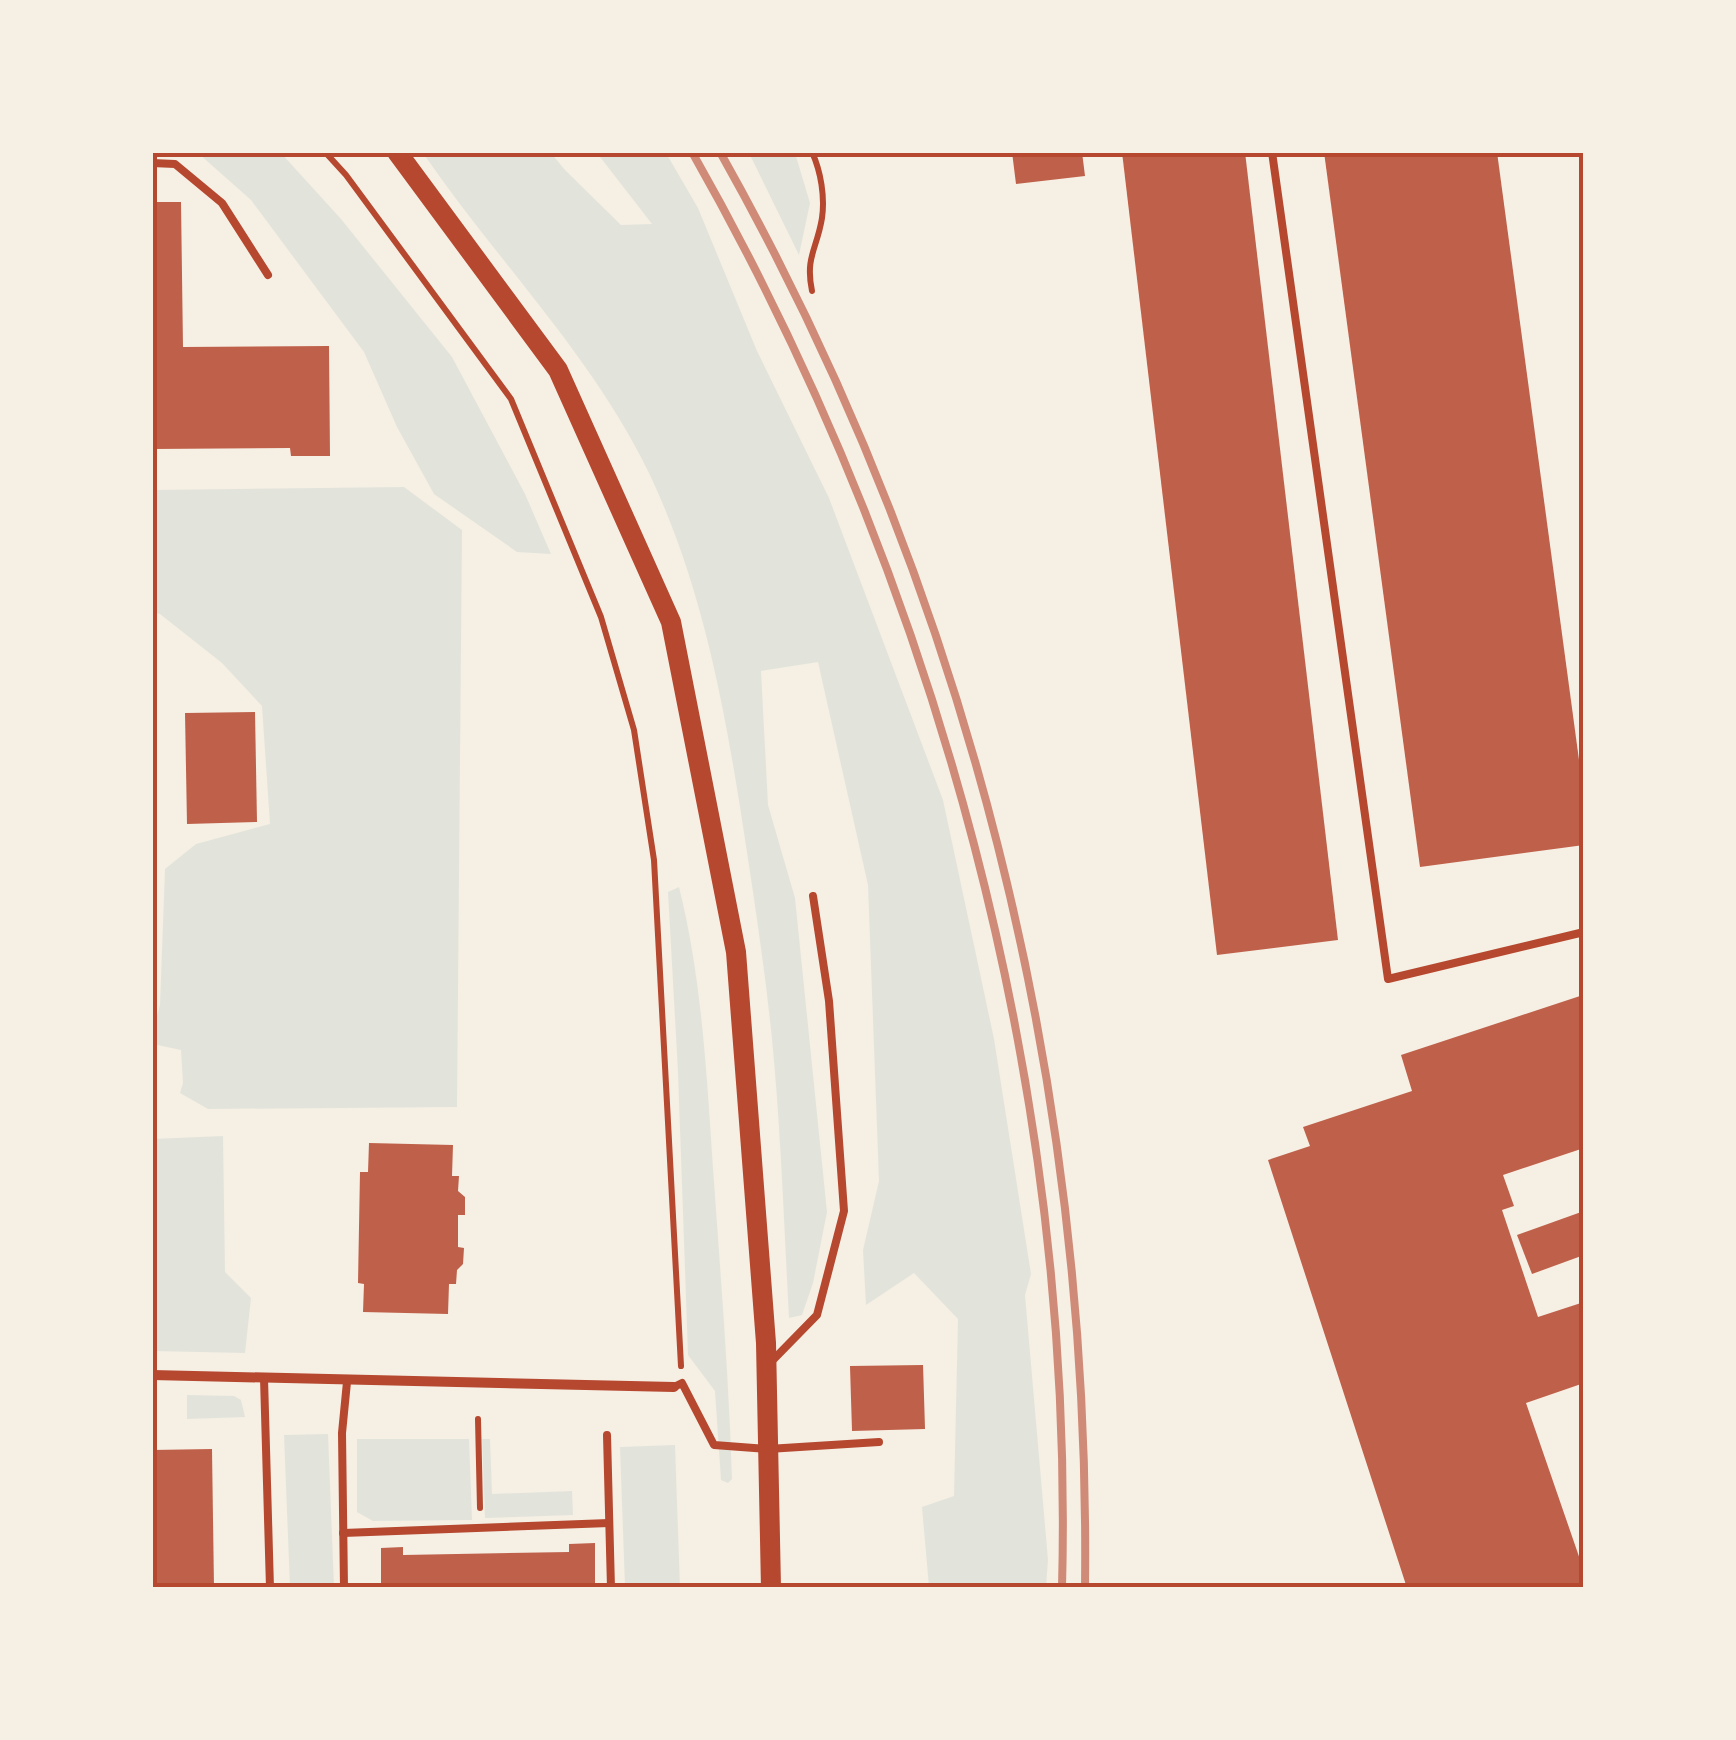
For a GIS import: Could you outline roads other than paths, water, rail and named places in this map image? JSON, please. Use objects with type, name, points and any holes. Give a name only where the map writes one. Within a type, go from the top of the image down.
[{"type":"main road","points":[[396,152],[558,370],[671,622],[736,952],[766,1366],[772,1588]]},
{"type":"street","points":[[152,1376],[678,1385]]},
{"type":"lane","points":[[1272,152],[1388,980],[1584,932]]},
{"type":"lane","points":[[152,163],[175,164],[222,203],[268,275]]},
{"type":"lane","points":[[766,1366],[816,1315],[844,1211],[830,1002],[813,896]]},
{"type":"lane","points":[[264,1378],[270,1588]]},
{"type":"lane","points":[[344,1588],[342,1433],[347,1382]]},
{"type":"lane","points":[[678,1385],[714,1445],[768,1450],[879,1442]]},
{"type":"lane","points":[[608,1435],[610,1588]]},
{"type":"lane","points":[[343,1533],[608,1523]]},
{"type":"railway","points":[[692,152],[779,318],[855,489],[921,665],[974,845],[1016,1028],[1044,1214],[1060,1401],[1062,1588]]},
{"type":"railway","points":[[720,152],[807,319],[882,491],[946,667],[998,846],[1038,1028],[1065,1212],[1081,1399],[1085,1588]]}]
